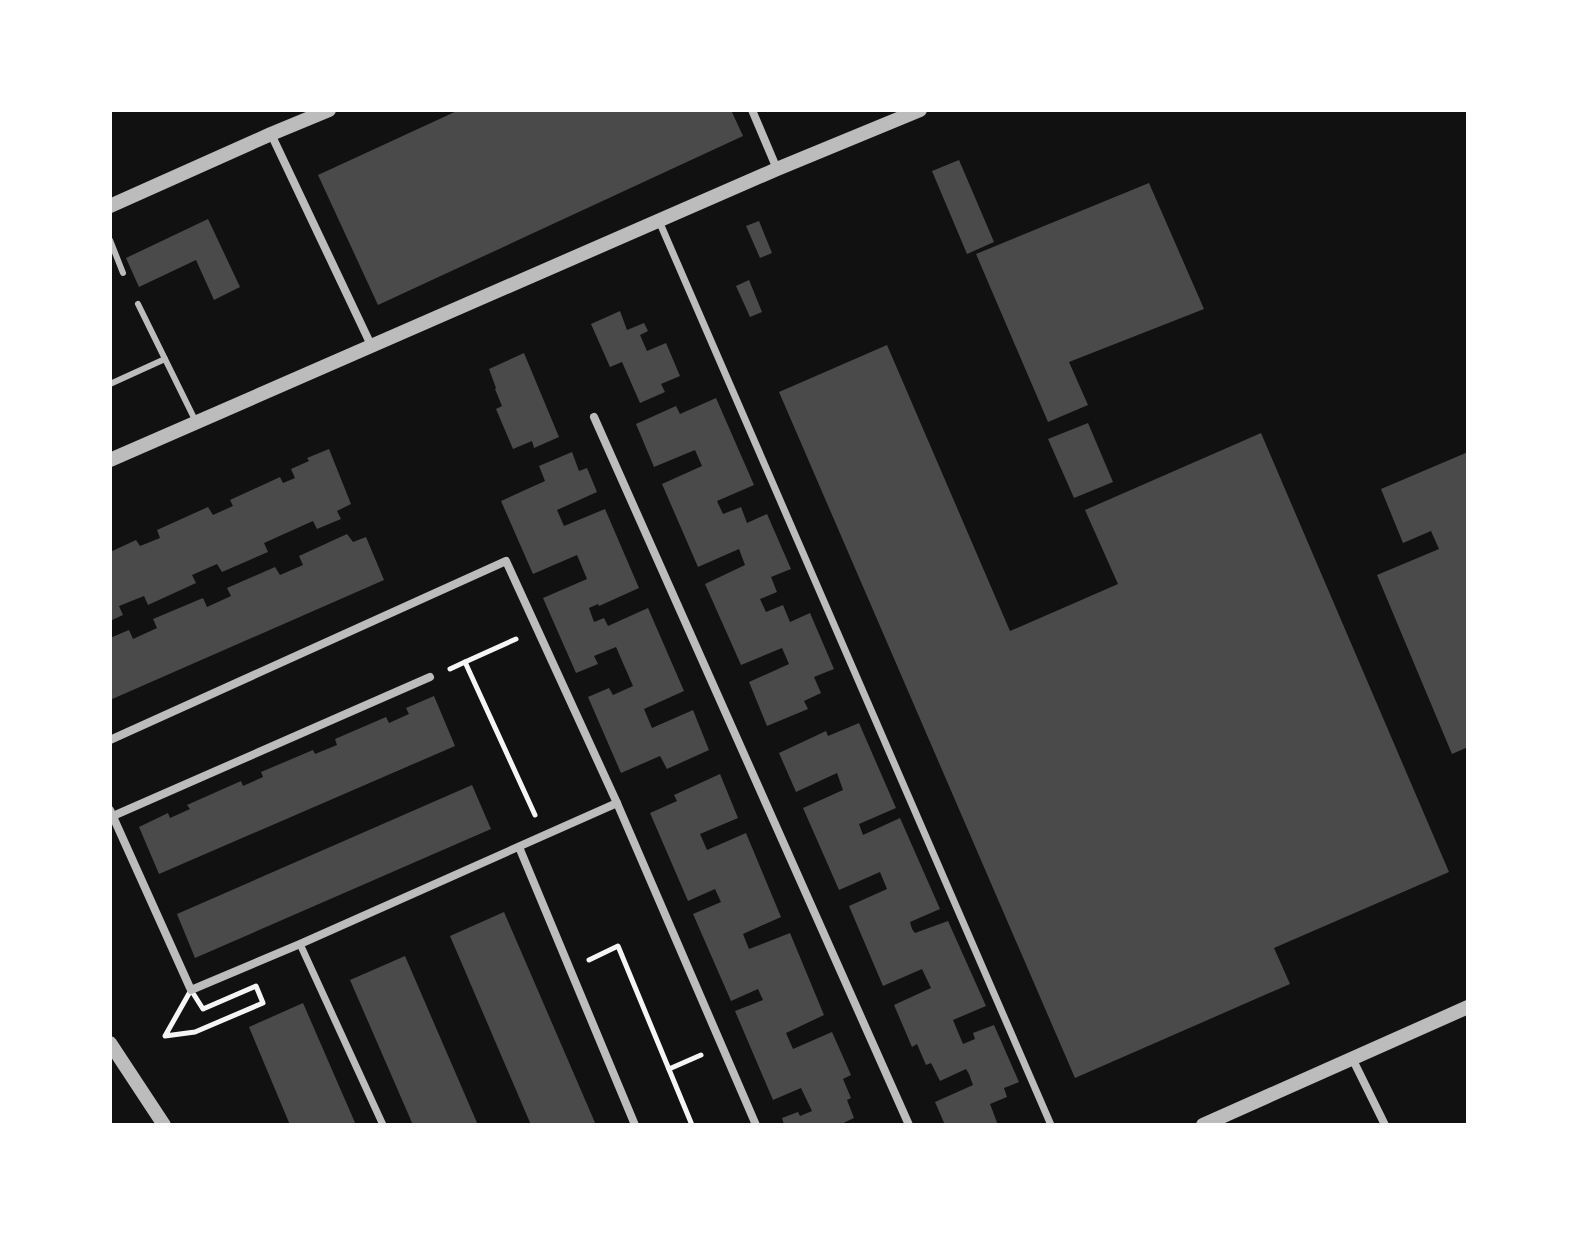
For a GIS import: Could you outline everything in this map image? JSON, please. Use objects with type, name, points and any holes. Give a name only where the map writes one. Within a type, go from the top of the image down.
[{"type":"street","points":[[110,206],[329,110]]},
{"type":"street","points":[[752,110],[777,169]]},
{"type":"street","points":[[110,460],[777,169],[920,110]]},
{"type":"street","points":[[271,134],[371,345]]},
{"type":"street","points":[[659,221],[1051,1125]]},
{"type":"street","points":[[594,417],[909,1125]]},
{"type":"street","points":[[110,740],[506,561],[617,803],[756,1125]]},
{"type":"street","points":[[430,677],[111,813],[191,990],[617,803]]},
{"type":"street","points":[[519,847],[635,1125]]},
{"type":"street","points":[[300,944],[383,1125]]},
{"type":"street","points":[[1203,1125],[1468,1007]]},
{"type":"street","points":[[110,1043],[158,1123]]},
{"type":"street","points":[[1352,1058],[1385,1125]]},
{"type":"lane","points":[[110,240],[123,273]]},
{"type":"lane","points":[[138,304],[196,422]]},
{"type":"lane","points":[[110,384],[165,359]]},
{"type":"path","points":[[430,677],[537,630]]},
{"type":"path","points":[[465,662],[544,835]]},
{"type":"path","points":[[570,969],[618,946],[692,1125]]},
{"type":"path","points":[[165,1036],[195,1032],[263,1003],[256,986],[203,1009],[191,990]]},
{"type":"path","points":[[669,1069],[722,1046]]},
{"type":"building","points":[[459,110],[731,110],[743,136],[378,305],[318,175]]},
{"type":"building","points":[[959,160],[994,242],[967,254],[932,171]]},
{"type":"building","points":[[1149,183],[1204,309],[1069,362],[1088,405],[1048,422],[976,254]]},
{"type":"building","points":[[208,219],[240,287],[214,300],[196,260],[139,287],[126,258]]},
{"type":"building","points":[[759,221],[772,253],[760,258],[746,226]]},
{"type":"building","points":[[749,280],[762,312],[750,317],[736,286]]},
{"type":"building","points":[[620,311],[627,330],[644,323],[648,331],[640,335],[647,351],[666,343],[680,376],[661,384],[665,392],[640,403],[622,362],[610,367],[591,324]]},
{"type":"building","points":[[887,345],[1010,631],[1118,584],[1085,510],[1261,433],[1449,872],[1274,948],[1290,984],[1075,1078],[779,392]]},
{"type":"building","points":[[524,353],[559,437],[534,448],[532,441],[513,449],[496,409],[502,406],[489,369]]},
{"type":"building","points":[[716,398],[754,485],[717,501],[723,514],[741,507],[747,523],[767,514],[791,569],[771,577],[777,592],[760,599],[766,612],[783,605],[790,622],[810,613],[834,669],[814,677],[821,693],[804,701],[808,709],[767,726],[749,682],[789,664],[782,648],[741,665],[705,584],[745,565],[739,549],[698,567],[662,484],[702,466],[695,450],[654,467],[636,424],[676,406],[680,414]]},
{"type":"building","points":[[1088,423],[1113,482],[1074,498],[1048,439]]},
{"type":"building","points":[[329,449],[351,504],[337,511],[341,519],[317,529],[313,521],[264,543],[268,552],[222,572],[217,564],[192,575],[196,583],[148,605],[144,596],[119,606],[123,615],[110,621],[110,552],[136,540],[140,546],[160,538],[157,530],[208,507],[213,515],[233,506],[230,500],[280,477],[283,483],[295,478],[291,469]]},
{"type":"building","points":[[572,452],[579,471],[587,468],[597,492],[557,510],[564,526],[605,509],[639,588],[589,608],[594,622],[604,618],[608,626],[648,608],[684,691],[644,709],[652,728],[693,710],[709,750],[667,769],[660,756],[621,773],[588,697],[609,688],[613,695],[633,686],[616,647],[594,656],[598,664],[576,673],[543,598],[587,579],[577,555],[533,574],[501,501],[545,481],[539,466]]},
{"type":"building","points":[[1468,452],[1468,747],[1452,754],[1377,575],[1439,549],[1431,531],[1403,543],[1381,489]]},
{"type":"building","points":[[347,534],[353,542],[366,537],[384,580],[110,700],[110,638],[129,630],[133,639],[157,628],[153,619],[203,598],[207,607],[231,596],[227,588],[275,567],[280,575],[303,565],[299,556]]},
{"type":"building","points":[[434,696],[455,746],[159,874],[139,827],[168,813],[170,818],[190,809],[187,805],[241,781],[243,786],[263,777],[261,772],[313,750],[315,754],[337,745],[335,739],[386,717],[389,723],[409,714],[406,708]]},
{"type":"building","points":[[859,723],[896,808],[859,824],[863,835],[900,818],[940,909],[910,922],[912,929],[915,933],[948,921],[986,1006],[953,1020],[963,1044],[975,1039],[973,1033],[994,1025],[1019,1082],[1004,1088],[1007,1097],[990,1104],[998,1125],[945,1125],[935,1102],[973,1085],[969,1074],[966,1069],[940,1081],[931,1063],[926,1065],[917,1044],[912,1047],[894,1005],[931,988],[922,969],[883,986],[849,906],[887,889],[880,872],[839,890],[803,808],[843,790],[837,773],[796,792],[779,753],[826,731],[828,736]]},
{"type":"building","points":[[720,774],[738,818],[700,834],[707,850],[746,833],[781,917],[743,934],[749,949],[790,933],[824,1015],[786,1033],[793,1049],[832,1032],[851,1075],[843,1079],[851,1098],[847,1100],[854,1118],[839,1125],[784,1125],[782,1118],[812,1111],[801,1088],[773,1100],[735,1011],[763,1000],[758,989],[731,1001],[693,914],[721,902],[715,889],[688,901],[650,813],[677,801],[674,795]]},
{"type":"building","points":[[472,785],[491,829],[195,958],[177,914]]},
{"type":"building","points":[[504,912],[596,1125],[531,1125],[450,936]]},
{"type":"building","points":[[405,956],[478,1125],[413,1125],[350,980]]},
{"type":"building","points":[[303,1003],[356,1125],[290,1125],[249,1027]]}]
